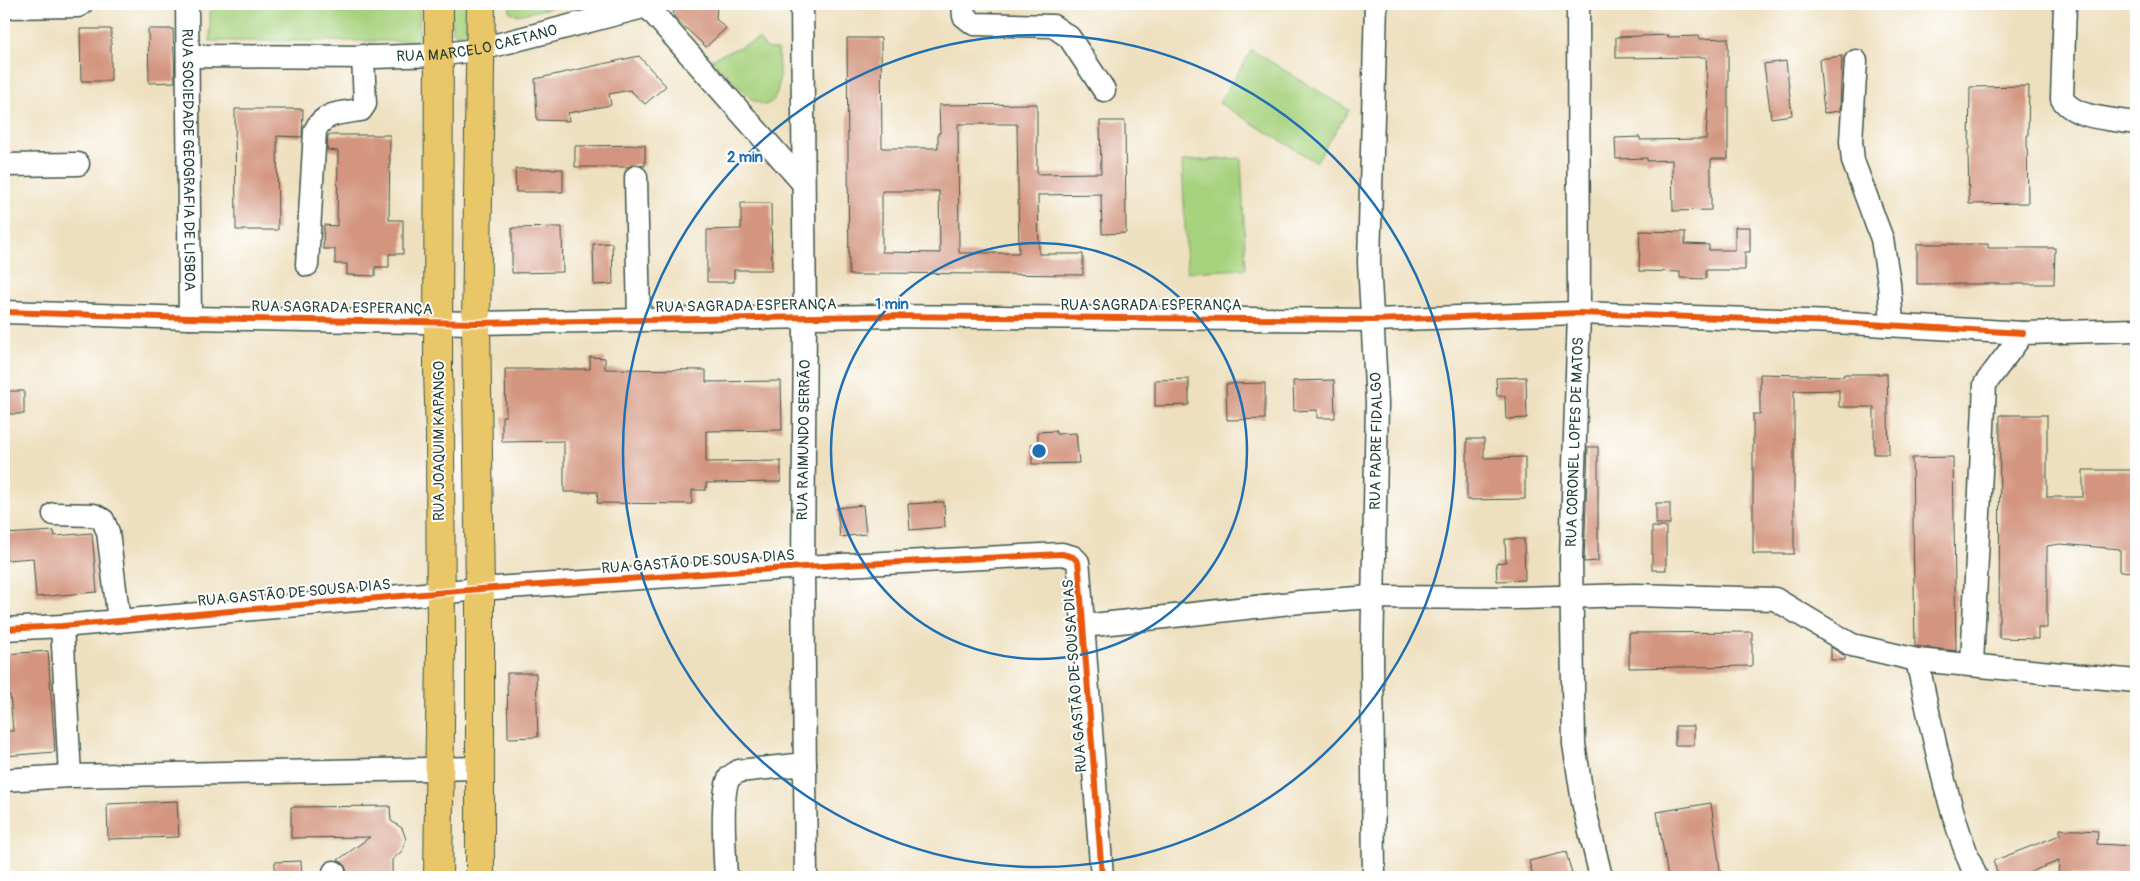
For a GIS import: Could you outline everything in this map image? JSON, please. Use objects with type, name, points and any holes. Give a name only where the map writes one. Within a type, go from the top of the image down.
[{"type":"main road","name":"RUA JOAQUIM KAPANGO","points":[[438,877],[440,770],[439,4]]},
{"type":"main road","points":[[480,877],[480,589],[476,323],[481,4]]},
{"type":"main road","points":[[440,434],[478,435]]},
{"type":"main road","points":[[440,483],[478,486]]},
{"type":"street","name":"RUA SOCIEDADE GEOGRAFIA DE LISBOA","points":[[187,4],[190,318]]},
{"type":"street","name":"RUA RAIMUNDO SERRÃO","points":[[802,4],[805,319],[803,567],[806,877]]},
{"type":"street","points":[[963,4],[964,16],[974,24],[1044,25],[1062,30],[1069,37],[1104,90]]},
{"type":"street","name":"RUA PADRE FIDALGO","points":[[1374,877],[1373,597],[1377,403],[1369,263],[1376,4]]},
{"type":"street","name":"RUA CORONEL LOPES DE MATOS","points":[[1578,4],[1579,313],[1571,559],[1574,744],[1583,802],[1601,877]]},
{"type":"street","points":[[2065,4],[2062,98],[2066,104],[2083,114],[2136,123]]},
{"type":"street","points":[[4,7],[79,5]]},
{"type":"street","name":"RUA MARCELO CAETANO","points":[[188,56],[439,55],[481,49],[647,5],[803,183]]},
{"type":"street","points":[[307,265],[315,131],[318,123],[324,117],[361,110],[365,104],[363,56]]},
{"type":"street","points":[[1856,61],[1851,141],[1854,161],[1882,238],[1889,282],[1892,324]]},
{"type":"street","points":[[4,165],[78,164]]},
{"type":"street","points":[[636,178],[639,320]]},
{"type":"street","name":"RUA SAGRADA ESPERANÇA","points":[[4,312],[190,318],[476,323],[805,319],[876,316],[1373,320],[1579,313],[1892,324],[2023,333],[2136,330]]},
{"type":"street","points":[[1972,666],[1986,384],[2023,333]]},
{"type":"street","points":[[54,514],[94,516],[103,520],[108,532],[119,621]]},
{"type":"street","name":"RUA GASTÃO DE SOUSA DIAS","points":[[4,629],[62,626],[480,589],[803,567],[1062,554],[1073,557],[1078,562],[1102,877]]},
{"type":"street","points":[[1084,626],[1300,602],[1373,597],[1572,597],[1635,595],[1775,599],[1852,644],[1917,660],[2136,681]]},
{"type":"street","points":[[62,626],[70,776]]},
{"type":"street","points":[[1917,660],[1941,773],[1959,837],[1976,877]]},
{"type":"street","points":[[726,877],[724,807],[726,786],[730,777],[739,771],[805,764]]},
{"type":"street","points":[[4,780],[70,776],[479,768]]},
{"type":"green space","points":[[210,4],[420,4],[419,41],[210,41]]},
{"type":"green space","points":[[451,4],[469,4],[468,31],[463,34],[457,35],[452,31]]},
{"type":"green space","points":[[510,4],[550,4],[551,8],[517,15],[510,12]]},
{"type":"green space","points":[[759,39],[766,48],[778,50],[778,90],[771,102],[765,105],[752,100],[711,59]]},
{"type":"green space","points":[[1252,50],[1349,110],[1316,162],[1219,103]]},
{"type":"green space","points":[[1241,158],[1246,269],[1187,272],[1182,161]]},
{"type":"building","points":[[673,4],[717,4],[716,19],[726,28],[706,47],[674,17]]},
{"type":"building","points":[[80,29],[111,29],[111,81],[81,81]]},
{"type":"building","points":[[148,29],[173,29],[175,82],[149,83]]},
{"type":"building","points":[[1668,35],[1668,37],[1699,36],[1699,39],[1728,38],[1728,159],[1711,159],[1711,210],[1673,211],[1672,160],[1647,161],[1647,158],[1616,159],[1615,138],[1640,137],[1640,140],[1706,139],[1708,103],[1706,57],[1616,58],[1616,37]]},
{"type":"building","points":[[847,38],[881,38],[882,148],[938,148],[938,133],[940,133],[939,105],[1037,104],[1037,174],[1101,173],[1100,121],[1125,121],[1126,233],[1102,234],[1101,194],[1038,195],[1039,254],[1083,254],[1083,275],[879,273],[879,275],[849,275]],"holes":[[[958,124],[1017,124],[1019,253],[959,253]],[[882,191],[939,191],[940,253],[882,252]]]},
{"type":"building","points":[[639,56],[666,86],[645,104],[630,90],[609,94],[611,105],[568,113],[569,121],[537,120],[535,79]]},
{"type":"building","points":[[1842,56],[1840,111],[1824,113],[1819,59]]},
{"type":"building","points":[[1786,61],[1792,115],[1771,118],[1764,64]]},
{"type":"building","points":[[2029,86],[2027,136],[2028,203],[1969,204],[1970,87]]},
{"type":"building","points":[[235,109],[303,109],[302,137],[277,136],[278,230],[236,230]]},
{"type":"building","points":[[328,135],[390,135],[389,220],[403,220],[403,254],[389,254],[389,267],[375,267],[375,276],[347,275],[347,264],[335,264],[335,249],[323,249],[324,225],[337,226],[338,151],[327,150]]},
{"type":"building","points":[[645,145],[645,166],[635,164],[628,167],[575,167],[575,146]]},
{"type":"building","points":[[515,169],[563,169],[563,192],[516,192]]},
{"type":"building","points":[[741,203],[771,203],[772,270],[734,270],[734,282],[707,282],[707,230],[741,229]]},
{"type":"building","points":[[562,227],[563,272],[512,273],[512,228]]},
{"type":"building","points":[[1735,227],[1750,227],[1750,252],[1745,252],[1745,270],[1706,270],[1706,279],[1680,278],[1680,272],[1639,271],[1640,231],[1685,232],[1685,244],[1709,245],[1709,250],[1735,250]]},
{"type":"building","points":[[612,243],[613,284],[594,285],[593,244]]},
{"type":"building","points":[[1917,244],[1988,244],[1988,248],[2055,248],[2054,284],[1917,284]]},
{"type":"building","points":[[590,357],[605,358],[605,369],[706,370],[706,382],[781,381],[782,430],[706,431],[706,462],[781,461],[781,482],[706,483],[706,490],[692,490],[692,504],[597,503],[598,492],[564,492],[564,441],[502,442],[502,416],[506,416],[505,369],[590,369]]},
{"type":"building","points":[[1760,374],[1844,376],[1844,374],[1887,374],[1889,454],[1874,454],[1874,407],[1839,407],[1839,390],[1794,391],[1794,554],[1753,554],[1753,414],[1760,414]]},
{"type":"building","points":[[1526,377],[1527,418],[1506,419],[1505,396],[1497,396],[1496,378]]},
{"type":"building","points":[[1189,379],[1189,405],[1155,406],[1155,380]]},
{"type":"building","points":[[1334,380],[1335,418],[1317,418],[1317,410],[1294,411],[1293,381]]},
{"type":"building","points":[[1265,383],[1265,419],[1227,420],[1226,384]]},
{"type":"building","points":[[7,391],[24,391],[24,414],[7,414]]},
{"type":"building","points":[[2000,415],[2047,415],[2047,497],[2083,497],[2083,470],[2136,470],[2136,571],[2120,572],[2120,549],[2060,544],[2047,546],[2047,628],[2038,628],[2038,639],[1999,638]]},
{"type":"building","points":[[1056,431],[1056,434],[1076,433],[1079,463],[1032,464],[1032,444],[1038,444],[1038,432]]},
{"type":"building","points":[[1467,439],[1484,439],[1484,458],[1525,457],[1525,499],[1467,500]]},
{"type":"building","points":[[1588,447],[1598,447],[1598,561],[1584,562]]},
{"type":"building","points":[[1953,457],[1956,651],[1915,646],[1912,458]]},
{"type":"building","points":[[944,502],[945,527],[910,530],[908,504]]},
{"type":"building","points":[[1656,503],[1670,503],[1670,524],[1656,524]]},
{"type":"building","points":[[863,505],[866,534],[840,537],[837,508]]},
{"type":"building","points":[[1652,527],[1666,527],[1666,570],[1652,570]]},
{"type":"building","points":[[54,531],[55,536],[92,533],[97,592],[36,597],[33,558],[6,560],[5,534]]},
{"type":"building","points":[[1505,539],[1524,539],[1525,580],[1497,581],[1496,563],[1506,562]]},
{"type":"building","points":[[1752,632],[1752,666],[1629,668],[1629,633]]},
{"type":"building","points":[[1831,647],[1845,656],[1845,660],[1831,660]]},
{"type":"building","points":[[48,651],[55,752],[4,756],[4,731],[13,731],[10,695],[4,695],[4,654]]},
{"type":"building","points":[[507,673],[536,673],[538,737],[508,738]]},
{"type":"building","points":[[1675,726],[1694,726],[1694,745],[1675,745]]},
{"type":"building","points":[[177,801],[179,837],[108,839],[107,804]]},
{"type":"building","points":[[1711,803],[1721,877],[1668,877],[1657,812]]},
{"type":"building","points":[[390,806],[391,821],[402,828],[406,839],[402,851],[392,860],[392,877],[349,877],[344,864],[338,860],[370,837],[291,838],[291,807]]},
{"type":"building","points":[[2060,829],[2098,831],[2097,844],[2136,846],[2136,877],[2058,874],[2059,861],[2017,877],[1999,877],[1993,861],[2060,835]]},
{"type":"building","points":[[1566,852],[1573,877],[1533,877],[1529,861]]},
{"type":"building","points":[[301,861],[302,877],[275,877],[275,862]]},
{"type":"cycle path","points":[[4,312],[190,318],[476,323],[876,316],[1373,320],[1579,313],[1834,322],[2023,333]]},
{"type":"cycle path","points":[[4,629],[62,626],[480,589],[803,567],[1062,554],[1073,557],[1078,562],[1102,877]]}]
